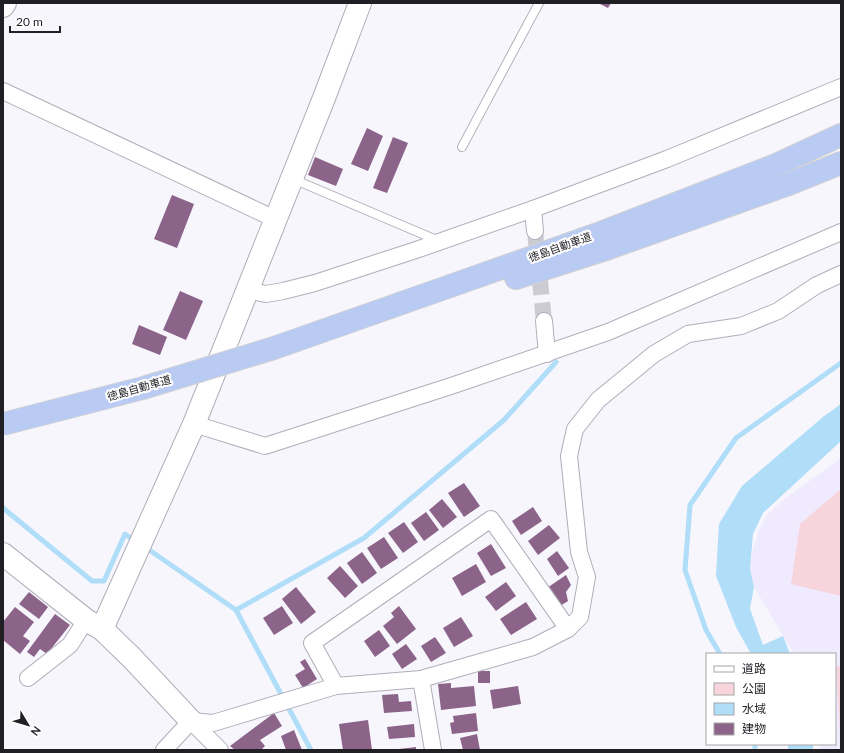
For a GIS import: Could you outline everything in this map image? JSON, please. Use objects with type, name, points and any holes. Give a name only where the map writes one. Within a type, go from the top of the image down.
[{"type":"highway","name":"徳島自動車道","points":[[274,348],[603,232],[776,165],[841,135]]},
{"type":"highway","name":"徳島自動車道","points":[[3,424],[143,388],[274,348],[461,296],[609,248],[786,186],[841,163]]},
{"type":"street","points":[[28,678],[94,624],[140,545],[194,424],[324,98],[360,3]]},
{"type":"street","points":[[247,290],[266,294],[315,283],[439,242],[667,159],[841,87]]},
{"type":"street","points":[[3,91],[275,219]]},
{"type":"street","points":[[533,209],[536,231]]},
{"type":"street","points":[[194,424],[266,446],[454,386],[608,332],[841,232]]},
{"type":"street","points":[[191,721],[213,723],[336,686],[421,679],[533,648],[568,628],[580,617],[587,577],[579,552],[569,456],[575,429],[598,400],[654,354],[688,334],[741,326],[778,311],[817,285],[841,274]]},
{"type":"street","points":[[544,321],[547,354]]},
{"type":"street","points":[[336,686],[312,643],[491,518],[568,628]]},
{"type":"street","points":[[3,554],[94,624],[132,658],[220,750]]},
{"type":"street","points":[[421,679],[433,750]]},
{"type":"street","points":[[164,750],[191,721]]},
{"type":"lane","points":[[462,148],[539,3]]},
{"type":"lane","points":[[292,178],[439,242]]},
{"type":"shaded area","points":[[841,458],[841,750],[820,750],[820,745],[836,745],[836,653],[793,653],[754,587],[750,569],[752,553],[758,532],[767,515],[783,500]]},
{"type":"green space","points":[[841,489],[841,596],[791,584],[800,524]]},
{"type":"green space","points":[[836,666],[841,667],[841,750]]},
{"type":"water","points":[[841,404],[841,441],[763,513],[753,534],[750,569],[754,587],[750,609],[763,645],[783,636],[790,653],[750,653],[736,627],[716,576],[719,524],[742,486],[823,417]]},
{"type":"water","points":[[788,745],[813,745],[813,750],[788,750]]},
{"type":"building","points":[[598,3],[611,3],[608,8]]},
{"type":"building","points":[[367,128],[383,136],[368,171],[351,164]]},
{"type":"building","points":[[393,137],[408,143],[387,193],[373,188]]},
{"type":"building","points":[[315,157],[343,169],[336,186],[308,175]]},
{"type":"building","points":[[172,195],[194,204],[177,248],[154,239]]},
{"type":"building","points":[[180,291],[203,301],[186,340],[163,330]]},
{"type":"building","points":[[139,325],[167,337],[160,355],[132,344]]},
{"type":"building","points":[[464,483],[480,506],[464,517],[448,493]]},
{"type":"building","points":[[442,499],[457,517],[443,528],[429,510]]},
{"type":"building","points":[[533,507],[542,521],[521,535],[512,521]]},
{"type":"building","points":[[426,512],[439,530],[424,541],[411,523]]},
{"type":"building","points":[[404,522],[418,542],[403,553],[388,533]]},
{"type":"building","points":[[549,525],[560,538],[538,555],[528,541]]},
{"type":"building","points":[[384,537],[398,558],[381,569],[367,548]]},
{"type":"building","points":[[491,544],[506,568],[491,576],[477,553]]},
{"type":"building","points":[[557,551],[569,568],[558,576],[547,559]]},
{"type":"building","points":[[362,552],[377,573],[362,584],[347,563]]},
{"type":"building","points":[[476,564],[486,582],[462,596],[452,578]]},
{"type":"building","points":[[340,566],[358,586],[345,598],[327,578]]},
{"type":"building","points":[[566,575],[571,585],[566,592],[568,601],[560,606],[544,590]]},
{"type":"building","points":[[506,582],[516,596],[496,611],[485,597]]},
{"type":"building","points":[[296,587],[316,612],[301,624],[282,599]]},
{"type":"building","points":[[29,592],[48,607],[39,619],[19,604]]},
{"type":"building","points":[[526,602],[537,619],[511,635],[500,619]]},
{"type":"building","points":[[282,606],[293,623],[274,635],[263,618]]},
{"type":"building","points":[[399,606],[416,629],[397,644],[383,626],[394,617],[391,613]]},
{"type":"building","points":[[15,607],[34,622],[23,636],[30,641],[20,654],[3,640],[3,622]]},
{"type":"building","points":[[55,614],[70,625],[47,654],[40,649],[34,657],[27,652]]},
{"type":"building","points":[[461,617],[473,636],[454,647],[443,628]]},
{"type":"building","points":[[379,630],[390,646],[375,657],[364,641]]},
{"type":"building","points":[[435,637],[446,653],[431,662],[421,646]]},
{"type":"building","points":[[406,644],[417,659],[402,669],[392,654]]},
{"type":"building","points":[[305,659],[317,679],[303,688],[295,675],[305,669],[300,662]]},
{"type":"building","points":[[478,671],[490,671],[490,683],[478,683]]},
{"type":"building","points":[[451,683],[451,688],[474,686],[476,706],[441,710],[438,684]]},
{"type":"building","points":[[518,686],[521,704],[493,709],[490,690]]},
{"type":"building","points":[[398,694],[399,702],[411,701],[412,711],[384,713],[382,695]]},
{"type":"building","points":[[274,713],[282,726],[260,740],[265,746],[261,750],[235,750],[230,746]]},
{"type":"building","points":[[476,713],[478,731],[452,734],[450,723],[454,722],[453,716]]},
{"type":"building","points":[[368,720],[372,750],[343,750],[339,724]]},
{"type":"building","points":[[414,724],[415,737],[389,739],[387,727]]},
{"type":"building","points":[[294,730],[302,750],[286,750],[281,736]]},
{"type":"building","points":[[477,734],[480,750],[463,750],[460,738]]},
{"type":"building","points":[[416,747],[416,750],[399,750],[399,749]]},
{"type":"waterway","points":[[236,610],[364,538],[504,420],[556,362]]},
{"type":"waterway","points":[[719,653],[706,630],[685,570],[690,505],[736,438],[841,363]]},
{"type":"waterway","points":[[3,508],[92,581],[104,581],[125,534],[135,541]]},
{"type":"waterway","points":[[145,547],[236,610],[311,750]]},
{"type":"waterway","points":[[755,745],[755,750]]},
{"type":"tunnel","points":[[535,231],[544,321]]}]
